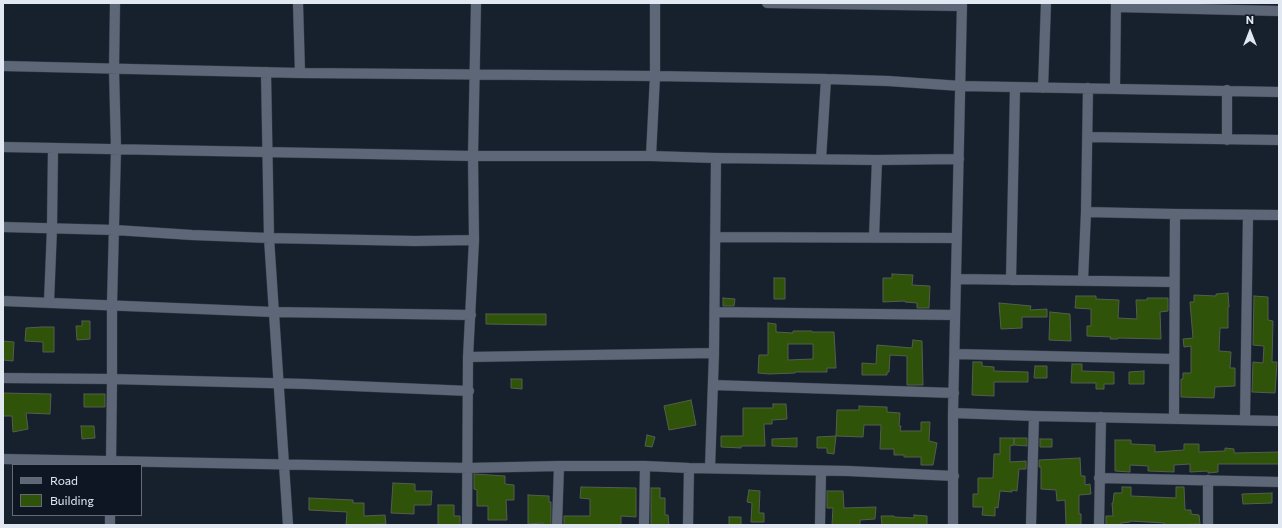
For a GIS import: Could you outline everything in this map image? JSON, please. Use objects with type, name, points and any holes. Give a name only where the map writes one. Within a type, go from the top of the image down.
[{"type":"street","points":[[111,463],[112,304],[116,149],[114,70],[115,3]]},
{"type":"street","points":[[298,3],[300,73]]},
{"type":"street","points":[[467,525],[469,392],[468,357],[474,240],[473,156],[476,3]]},
{"type":"street","points":[[651,156],[655,76],[655,3]]},
{"type":"street","points":[[767,3],[962,5],[953,413],[953,525]]},
{"type":"street","points":[[1043,88],[1046,3]]},
{"type":"street","points":[[1115,88],[1116,5],[1250,7],[1279,11]]},
{"type":"street","points":[[3,66],[114,70],[300,73],[826,79],[888,81],[961,86],[1279,92]]},
{"type":"street","points":[[266,72],[269,238],[288,525]]},
{"type":"street","points":[[821,159],[826,79]]},
{"type":"street","points":[[1010,280],[1015,87]]},
{"type":"street","points":[[1083,280],[1088,137],[1088,88]]},
{"type":"street","points":[[1227,90],[1227,140]]},
{"type":"street","points":[[1088,137],[1279,140]]},
{"type":"street","points":[[3,146],[473,156],[651,156],[877,160],[959,159]]},
{"type":"street","points":[[49,302],[53,148]]},
{"type":"street","points":[[710,468],[715,312],[716,158]]},
{"type":"street","points":[[874,237],[877,160]]},
{"type":"street","points":[[1086,212],[1279,215]]},
{"type":"street","points":[[1174,418],[1175,214]]},
{"type":"street","points":[[1245,420],[1248,215]]},
{"type":"street","points":[[3,227],[115,230],[269,238],[415,241],[474,240]]},
{"type":"street","points":[[715,237],[957,238]]},
{"type":"street","points":[[956,279],[1174,282]]},
{"type":"street","points":[[3,301],[112,304],[273,312],[471,315]]},
{"type":"street","points":[[715,312],[955,315]]},
{"type":"street","points":[[468,357],[714,353]]},
{"type":"street","points":[[955,354],[1174,359]]},
{"type":"street","points":[[3,378],[306,384],[469,392]]},
{"type":"street","points":[[713,385],[954,393]]},
{"type":"street","points":[[953,413],[1034,416],[1279,420]]},
{"type":"street","points":[[1031,525],[1034,416]]},
{"type":"street","points":[[1099,525],[1101,417]]},
{"type":"street","points":[[3,459],[111,463],[468,468],[645,466],[821,470],[954,476]]},
{"type":"street","points":[[557,525],[559,466]]},
{"type":"street","points":[[644,525],[645,466]]},
{"type":"street","points":[[688,525],[689,468]]},
{"type":"street","points":[[820,525],[821,470]]},
{"type":"street","points":[[1099,478],[1279,482]]},
{"type":"street","points":[[1208,480],[1208,525]]},
{"type":"building","points":[[892,274],[913,275],[912,285],[930,286],[929,308],[917,308],[917,303],[905,301],[883,302],[883,278],[892,278]]},
{"type":"building","points":[[774,278],[785,278],[785,299],[774,299]]},
{"type":"building","points":[[1228,293],[1228,328],[1220,328],[1219,351],[1231,352],[1230,368],[1235,368],[1235,386],[1215,387],[1214,398],[1181,397],[1181,379],[1183,379],[1183,373],[1191,373],[1191,346],[1184,347],[1183,339],[1193,338],[1190,302],[1194,302],[1194,295],[1216,296],[1216,294]]},
{"type":"building","points":[[1076,296],[1096,296],[1096,299],[1119,300],[1118,318],[1137,319],[1136,300],[1147,300],[1147,298],[1168,298],[1168,311],[1160,312],[1161,339],[1110,339],[1111,337],[1087,336],[1087,326],[1091,326],[1091,309],[1075,308]]},
{"type":"building","points":[[1254,296],[1268,297],[1268,320],[1273,321],[1272,362],[1277,362],[1275,393],[1252,392],[1253,362],[1263,363],[1264,346],[1253,345]]},
{"type":"building","points":[[723,298],[735,299],[734,306],[723,306]]},
{"type":"building","points":[[999,303],[1031,306],[1030,310],[1047,309],[1047,317],[1022,317],[1022,328],[1001,329]]},
{"type":"building","points":[[1050,312],[1070,314],[1071,341],[1049,340]]},
{"type":"building","points":[[486,314],[546,314],[546,325],[486,324]]},
{"type":"building","points":[[82,321],[90,321],[90,339],[77,340],[76,326],[82,326]]},
{"type":"building","points":[[768,323],[776,324],[776,332],[834,332],[836,368],[827,368],[827,372],[758,373],[759,355],[768,355]],"holes":[[[788,344],[813,344],[813,359],[788,360]]]},
{"type":"building","points":[[54,327],[54,352],[43,352],[43,342],[25,341],[26,328]]},
{"type":"building","points":[[913,340],[922,341],[923,385],[907,385],[907,356],[890,355],[889,372],[887,372],[887,375],[862,375],[862,363],[876,364],[877,345],[912,348]]},
{"type":"building","points":[[3,341],[14,342],[13,361],[3,360]]},
{"type":"building","points":[[973,362],[982,362],[982,366],[994,367],[994,371],[1028,372],[1028,382],[994,382],[994,396],[972,395]]},
{"type":"building","points":[[1072,364],[1082,364],[1082,371],[1114,372],[1114,384],[1104,384],[1104,389],[1096,389],[1096,383],[1071,383]]},
{"type":"building","points":[[1035,366],[1047,366],[1047,378],[1034,378]]},
{"type":"building","points":[[1144,371],[1144,384],[1129,384],[1129,372]]},
{"type":"building","points":[[511,379],[522,379],[522,389],[511,388]]},
{"type":"building","points":[[3,393],[51,394],[50,414],[26,413],[28,429],[13,432],[12,416],[3,416]]},
{"type":"building","points":[[84,394],[105,394],[105,407],[84,407]]},
{"type":"building","points":[[691,400],[696,425],[669,430],[664,406]]},
{"type":"building","points":[[773,404],[786,404],[787,419],[772,420],[772,424],[764,424],[765,446],[741,446],[741,448],[721,447],[721,436],[743,436],[743,408],[773,408]]},
{"type":"building","points":[[859,406],[887,407],[887,412],[900,413],[900,431],[921,431],[921,422],[930,422],[929,441],[937,443],[933,465],[921,465],[921,457],[904,457],[904,455],[894,455],[894,449],[880,449],[881,425],[864,425],[863,437],[836,436],[837,410],[859,410]]},
{"type":"building","points":[[81,426],[94,426],[95,438],[82,439]]},
{"type":"building","points":[[647,435],[655,437],[652,447],[645,446]]},
{"type":"building","points":[[836,436],[834,454],[827,453],[827,448],[817,448],[817,437]]},
{"type":"building","points":[[797,438],[797,447],[772,446],[772,439]]},
{"type":"building","points":[[1000,438],[1027,438],[1027,446],[1010,446],[1010,462],[1026,461],[1026,469],[1019,469],[1017,491],[1000,491],[998,508],[995,507],[995,516],[982,515],[983,507],[973,507],[973,494],[978,494],[978,478],[993,478],[994,454],[1000,454]]},
{"type":"building","points":[[1040,439],[1052,439],[1052,447],[1040,447]]},
{"type":"building","points":[[1115,440],[1131,440],[1131,444],[1155,445],[1155,452],[1184,450],[1184,444],[1199,444],[1199,452],[1225,451],[1225,448],[1234,449],[1234,453],[1279,452],[1279,464],[1218,464],[1218,472],[1208,473],[1208,471],[1190,472],[1190,464],[1174,465],[1174,472],[1148,471],[1148,466],[1130,465],[1130,472],[1115,471]]},
{"type":"building","points":[[1080,458],[1081,476],[1085,476],[1085,485],[1090,484],[1091,494],[1079,495],[1079,514],[1081,514],[1081,525],[1066,525],[1065,500],[1057,501],[1056,490],[1041,489],[1041,467],[1039,467],[1039,460]]},
{"type":"building","points":[[474,474],[505,476],[505,484],[514,485],[514,500],[506,500],[507,520],[488,520],[488,506],[477,506],[477,490],[474,489]]},
{"type":"building","points":[[393,483],[415,484],[415,491],[432,491],[431,505],[414,505],[414,514],[391,513]]},
{"type":"building","points":[[581,487],[636,488],[636,517],[621,516],[621,525],[564,525],[564,516],[590,516],[590,499],[580,498]]},
{"type":"building","points":[[1122,487],[1131,487],[1131,496],[1176,498],[1176,487],[1184,487],[1185,510],[1191,510],[1191,514],[1199,515],[1200,524],[1164,525],[1164,523],[1130,521],[1121,523],[1121,525],[1106,525],[1106,516],[1113,516],[1112,503],[1114,493],[1122,493]]},
{"type":"building","points":[[651,488],[660,488],[660,498],[665,498],[665,515],[668,515],[669,525],[651,525]]},
{"type":"building","points":[[749,490],[760,491],[759,513],[764,513],[764,522],[751,522],[752,503],[747,502]]},
{"type":"building","points":[[827,491],[843,491],[844,508],[876,507],[875,519],[860,520],[860,525],[832,525],[833,508],[827,508]]},
{"type":"building","points":[[1272,493],[1272,503],[1243,504],[1242,494]]},
{"type":"building","points":[[528,495],[549,496],[549,502],[551,502],[551,525],[543,525],[543,523],[528,524]]},
{"type":"building","points":[[309,498],[353,500],[353,503],[364,503],[364,516],[385,515],[386,524],[346,525],[347,512],[309,510]]},
{"type":"building","points":[[438,505],[454,505],[454,516],[460,516],[460,525],[438,525]]},
{"type":"building","points":[[914,515],[927,516],[927,525],[882,525],[881,516],[914,518]]},
{"type":"building","points":[[729,517],[741,517],[741,525],[729,525]]}]
